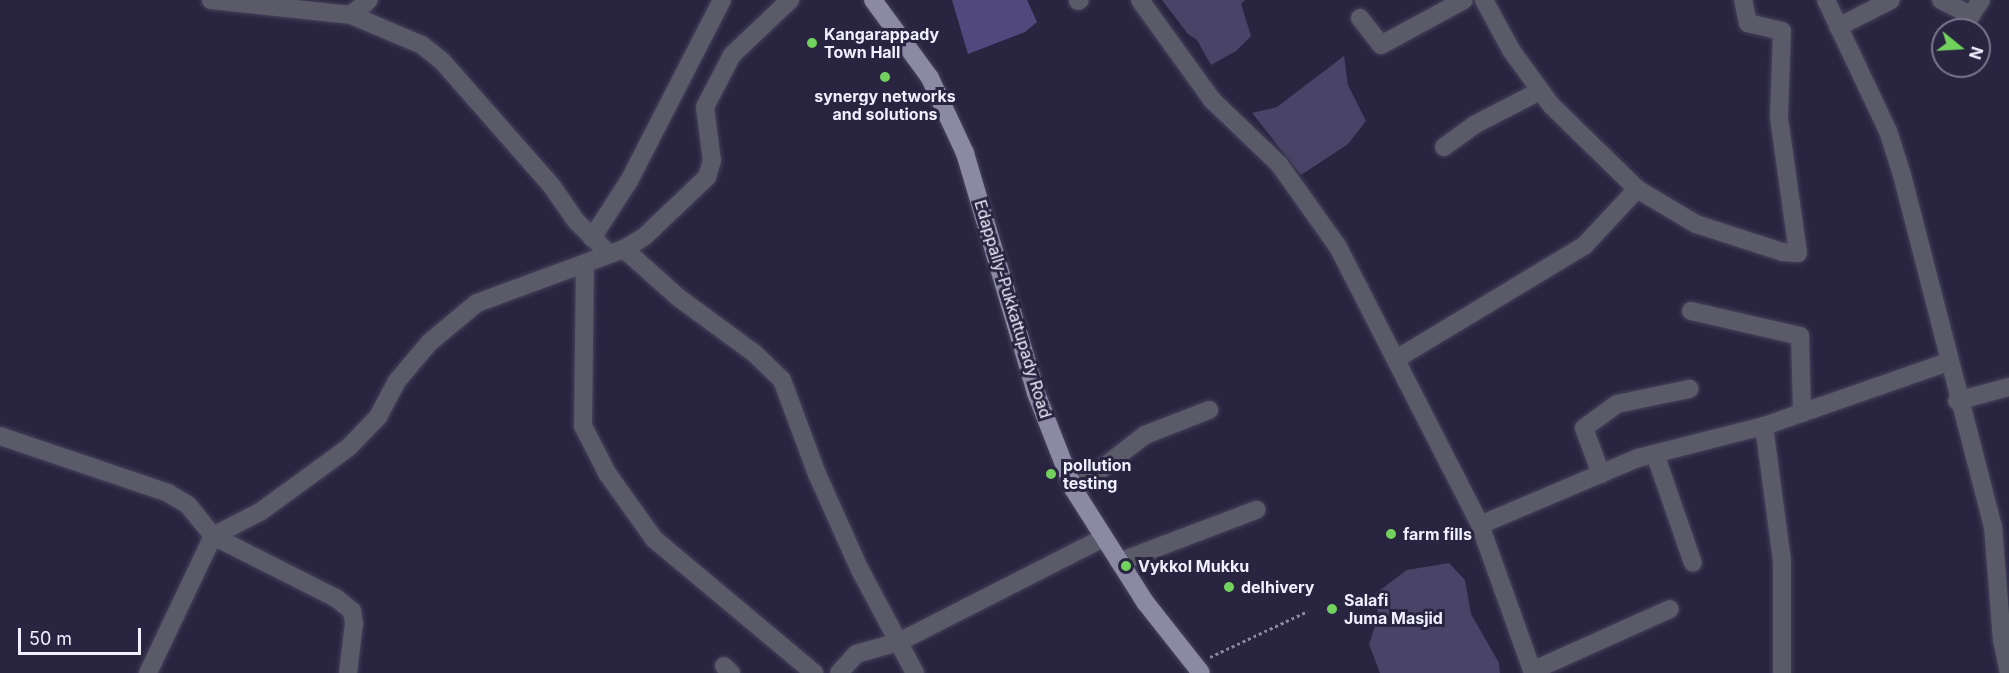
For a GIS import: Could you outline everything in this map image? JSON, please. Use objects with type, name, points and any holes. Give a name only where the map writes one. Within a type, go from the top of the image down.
[{"type":"main road","name":"Edappally-Pukkattupady Road","points":[[873,0],[930,78],[965,153],[1036,393],[1074,490],[1119,562],[1198,669]]},
{"type":"street","points":[[211,0],[351,15],[397,32],[442,61],[592,238],[617,251],[754,353],[782,380],[817,474],[860,570],[915,673]]},
{"type":"street","points":[[351,15],[369,0]]},
{"type":"street","points":[[592,238],[629,181],[722,0]]},
{"type":"street","points":[[148,673],[213,536],[260,512],[349,447],[378,417],[397,381],[430,342],[477,303],[617,251],[644,237],[707,177],[712,161],[705,107],[732,55],[790,0]]},
{"type":"street","points":[[1140,0],[1212,100],[1279,164],[1338,246],[1398,358],[1480,525],[1533,672],[1670,609]]},
{"type":"street","points":[[1360,18],[1381,45],[1464,0]]},
{"type":"street","points":[[1490,3],[1540,91],[1637,189],[1696,224],[1782,252],[1798,253],[1779,117],[1782,31],[1748,23],[1743,0]]},
{"type":"street","points":[[1826,0],[1888,131],[1958,401],[2001,530],[2009,672]]},
{"type":"street","points":[[1838,27],[1891,0]]},
{"type":"street","points":[[1941,0],[1971,15],[1981,0]]},
{"type":"street","points":[[1444,147],[1474,125],[1540,91]]},
{"type":"street","points":[[1398,358],[1584,246],[1637,189]]},
{"type":"street","points":[[585,263],[583,426],[607,473],[654,539],[814,673]]},
{"type":"street","points":[[1690,311],[1800,336],[1802,413]]},
{"type":"street","points":[[1480,525],[1654,454],[1764,426],[1948,362]]},
{"type":"street","points":[[1958,401],[2009,387]]},
{"type":"street","points":[[1601,474],[1584,428],[1617,404],[1689,389]]},
{"type":"street","points":[[1074,490],[1145,435],[1209,410]]},
{"type":"street","points":[[1764,426],[1782,561],[1782,673]]},
{"type":"street","points":[[0,436],[168,493],[188,505],[213,536],[336,598],[352,611],[348,673]]},
{"type":"street","points":[[1654,454],[1693,563]]},
{"type":"street","points":[[1119,562],[1257,510]]},
{"type":"street","points":[[839,673],[856,654],[899,642],[1103,538]]},
{"type":"path","points":[[1198,669],[1308,611]]},
{"type":"shaded area","points":[[952,0],[1027,0],[1037,22],[1025,32],[968,54]]},
{"type":"shaded area","points":[[1162,0],[1245,0],[1241,4],[1251,36],[1236,51],[1211,65],[1197,40],[1188,34]]},
{"type":"shaded area","points":[[1344,56],[1348,85],[1366,121],[1348,144],[1301,175],[1252,113],[1277,107]]},
{"type":"shaded area","points":[[1449,563],[1465,580],[1471,614],[1499,663],[1500,673],[1380,673],[1369,644],[1379,614],[1372,596],[1407,570]]},
{"type":"place","name":"Kangarappady Town Hall","points":[[812,43]]},
{"type":"place","name":"synergy networks and solutions","points":[[885,77]]},
{"type":"place","name":"pollution testing","points":[[1051,474]]},
{"type":"place","name":"farm fills","points":[[1391,534]]},
{"type":"place","name":"Vykkol Mukku","points":[[1126,566]]},
{"type":"place","name":"delhivery","points":[[1229,587]]},
{"type":"place","name":"Salafi Juma Masjid","points":[[1332,609]]}]
